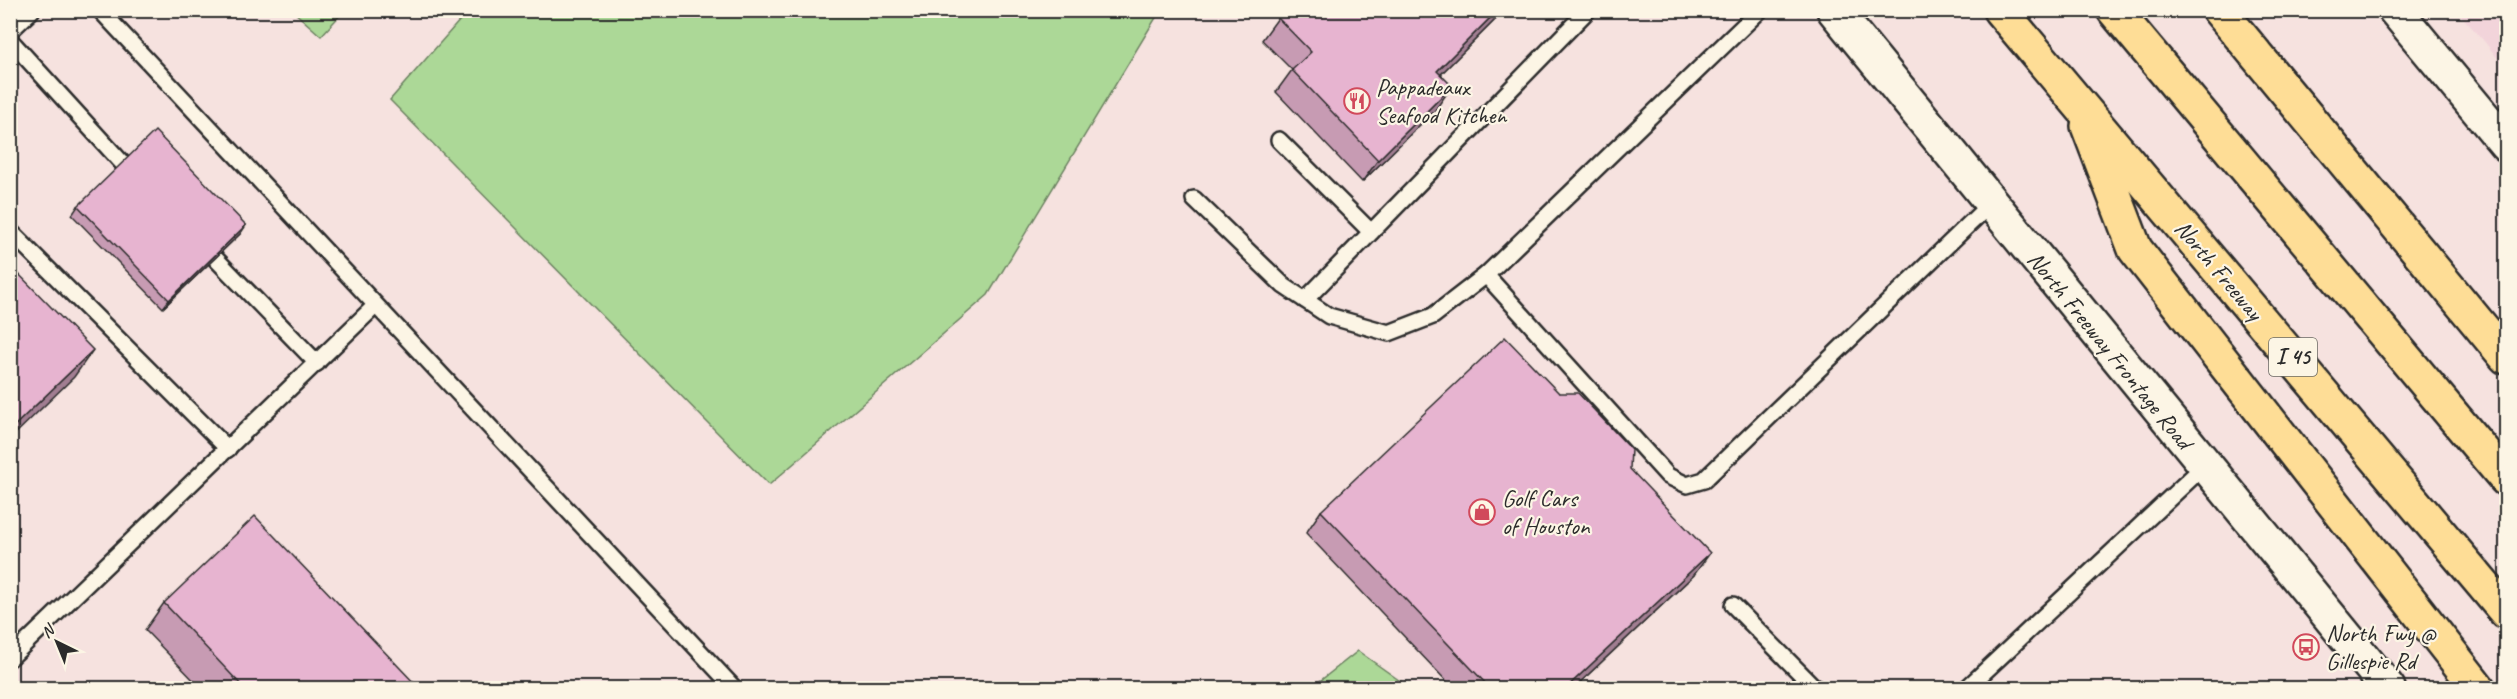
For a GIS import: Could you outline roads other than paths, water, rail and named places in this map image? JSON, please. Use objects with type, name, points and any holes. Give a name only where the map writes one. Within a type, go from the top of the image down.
[{"type":"highway","name":"North Freeway","points":[[2000,10],[2506,612]]},
{"type":"highway","points":[[2114,10],[2506,479]]},
{"type":"highway","points":[[2219,10],[2506,357]]},
{"type":"highway","points":[[2079,102],[2135,249],[2478,688]]},
{"type":"main road","name":"North Freeway Frontage Road","points":[[1834,10],[2204,466],[2388,688]]},
{"type":"main road","points":[[2395,10],[2506,144]]},
{"type":"lane","points":[[10,31],[32,10]]},
{"type":"lane","points":[[100,10],[734,688]]},
{"type":"lane","points":[[1194,199],[1284,286],[1329,316],[1389,333],[1433,316],[1486,275],[1760,10]]},
{"type":"lane","points":[[1305,300],[1587,11]]},
{"type":"lane","points":[[10,40],[124,165]]},
{"type":"lane","points":[[1279,140],[1371,232]]},
{"type":"lane","points":[[1486,275],[1668,477],[1687,485],[1704,480],[1990,204]]},
{"type":"lane","points":[[10,231],[228,449]]},
{"type":"lane","points":[[216,258],[316,363]]},
{"type":"lane","points":[[10,658],[375,306]]},
{"type":"lane","points":[[1967,688],[2204,466]]},
{"type":"lane","points":[[1733,605],[1815,688]]},
{"type":"place","name":"Pappadeaux Seafood Kitchen","points":[[1357,101]]},
{"type":"place","name":"Golf Cars of Houston","points":[[1482,512]]},
{"type":"place","name":"North Fwy @ Gillespie Rd","points":[[2306,647]]}]
